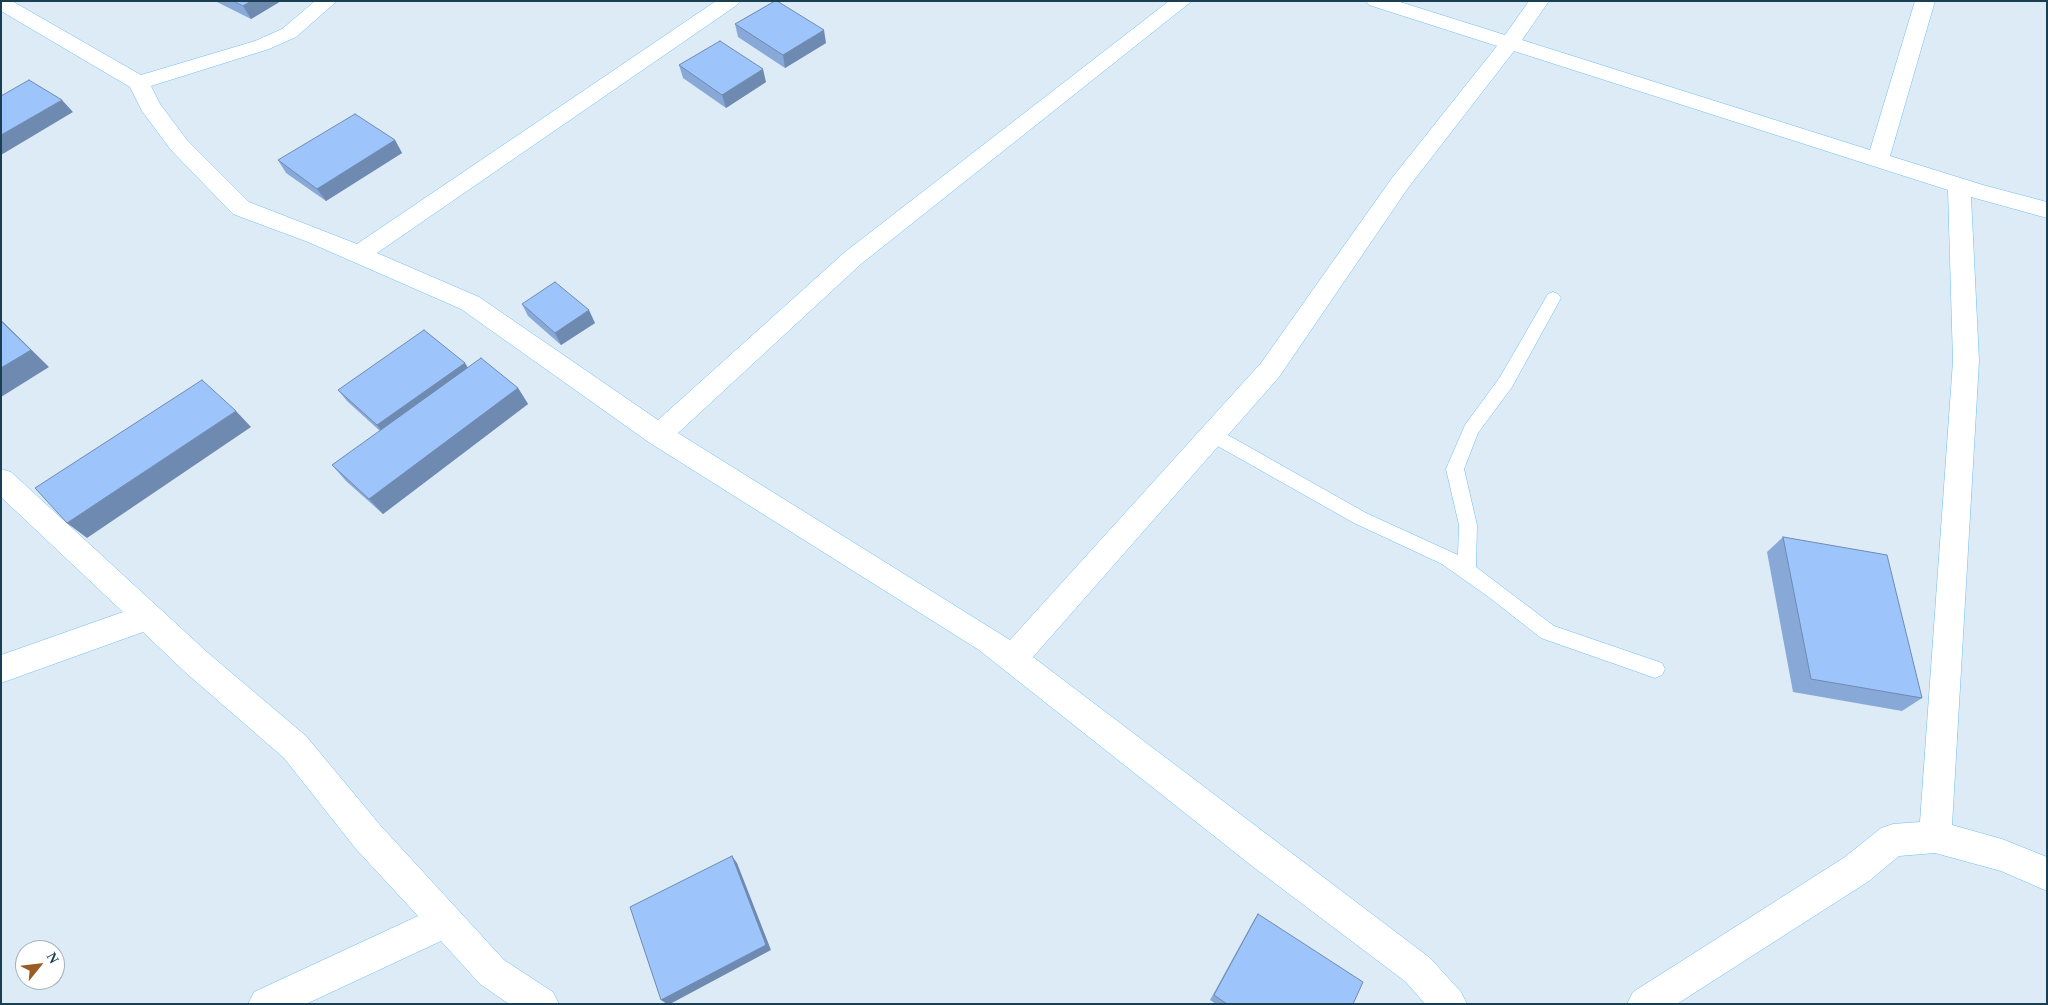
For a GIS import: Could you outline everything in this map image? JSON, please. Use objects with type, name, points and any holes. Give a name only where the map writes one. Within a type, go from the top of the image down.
[{"type":"street","points":[[139,84],[280,37],[289,33],[327,1]]},
{"type":"street","points":[[359,254],[730,1]]},
{"type":"street","points":[[659,435],[853,258],[1182,1]]},
{"type":"street","points":[[1376,1],[1959,186],[2047,210]]},
{"type":"street","points":[[1012,659],[1270,370],[1400,183],[1509,44],[1540,1]]},
{"type":"street","points":[[1878,160],[1925,1]]},
{"type":"street","points":[[1,3],[139,84],[150,106],[179,145],[241,208],[316,236],[470,303],[659,435],[989,641],[1264,854],[1418,970],[1449,1004]]},
{"type":"street","points":[[1936,837],[1966,361],[1959,186]]},
{"type":"street","points":[[1,480],[196,662],[294,747],[368,837],[492,972],[541,1004]]},
{"type":"street","points":[[1,669],[147,617]]},
{"type":"street","points":[[1645,1004],[1857,870],[1893,840],[1936,837],[2002,854],[2047,874]]},
{"type":"street","points":[[266,1004],[446,921]]},
{"type":"lane","points":[[1467,571],[1468,525],[1455,469],[1471,430],[1506,382],[1554,298]]},
{"type":"lane","points":[[1213,435],[1360,518],[1448,558],[1497,592],[1548,632],[1655,669]]},
{"type":"building","points":[[233,1],[251,1],[243,6]]},
{"type":"building","points":[[775,1],[824,30],[783,55],[735,24]]},
{"type":"building","points":[[720,41],[763,69],[722,95],[679,65]]},
{"type":"building","points":[[29,80],[62,100],[1,135],[1,96]]},
{"type":"building","points":[[355,114],[395,140],[317,189],[278,160]]},
{"type":"building","points":[[555,282],[589,310],[555,333],[522,304]]},
{"type":"building","points":[[1,321],[31,350],[1,368]]},
{"type":"building","points":[[424,330],[465,363],[377,425],[338,390]]},
{"type":"building","points":[[481,358],[518,388],[369,499],[332,465]]},
{"type":"building","points":[[202,380],[236,411],[67,523],[35,488]]},
{"type":"building","points":[[1783,537],[1887,555],[1922,698],[1811,679]]},
{"type":"building","points":[[732,856],[766,945],[661,1000],[630,907]]},
{"type":"building","points":[[1258,914],[1363,982],[1353,1004],[1227,1004],[1214,995]]}]
